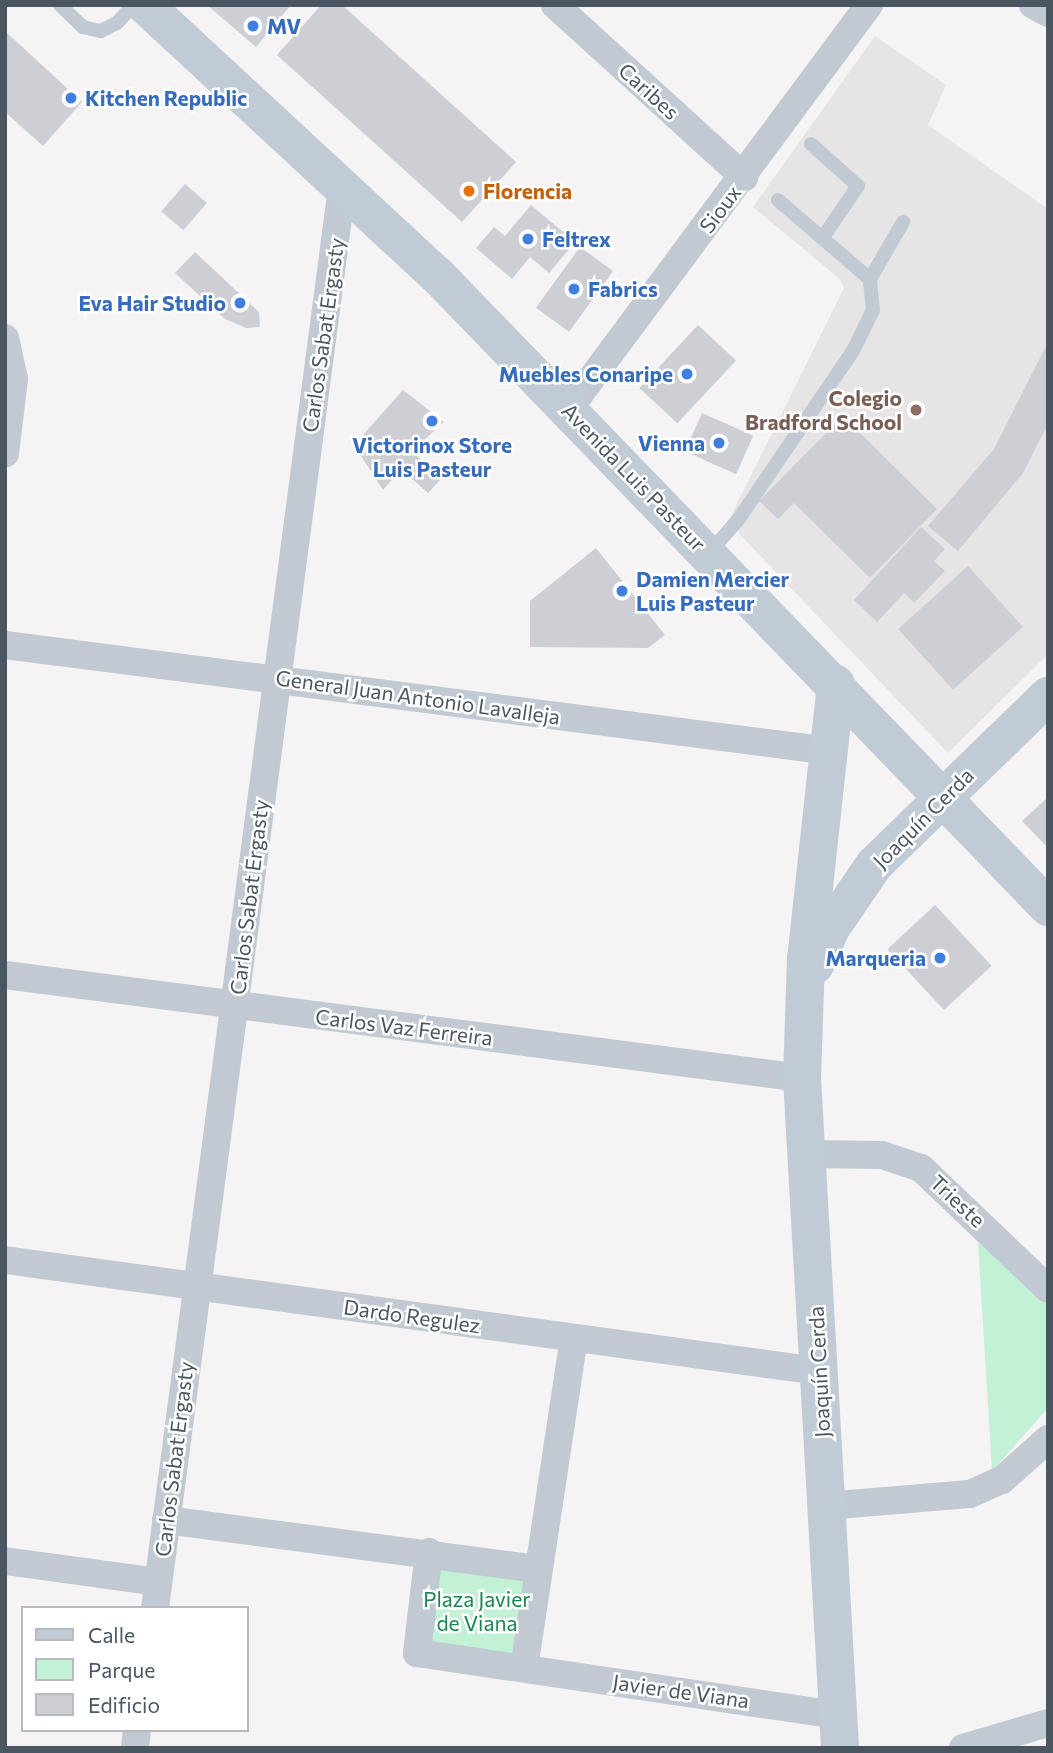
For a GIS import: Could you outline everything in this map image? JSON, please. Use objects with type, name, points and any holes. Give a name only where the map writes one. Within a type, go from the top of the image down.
[{"type":"street","name":"Avenida Luis Pasteur","points":[[145,5],[437,275],[836,684],[1048,907]]},
{"type":"street","name":"Caribes","points":[[555,5],[744,177]]},
{"type":"street","name":"Sioux","points":[[568,410],[744,177],[869,5]]},
{"type":"street","points":[[1032,5],[1048,13]]},
{"type":"street","name":"Carlos Sabat Ergasty","points":[[156,1595],[342,187]]},
{"type":"street","points":[[5,338],[14,379],[5,453]]},
{"type":"street","name":"General Juan Antonio Lavalleja","points":[[5,645],[830,751]]},
{"type":"street","name":"Joaquín Cerda","points":[[836,684],[805,997],[802,1077],[839,1731]]},
{"type":"street","name":"Joaquín Cerda","points":[[805,997],[831,928],[859,884],[943,797],[1048,695]]},
{"type":"street","name":"Carlos Vaz Ferreira","points":[[5,975],[802,1077]]},
{"type":"street","name":"Trieste","points":[[807,1154],[882,1155],[921,1168],[950,1191],[1048,1289]]},
{"type":"street","name":"Dardo Regulez","points":[[5,1261],[818,1371]]},
{"type":"street","points":[[524,1668],[574,1338]]},
{"type":"street","points":[[826,1506],[970,1494],[1002,1480],[1048,1439]]},
{"type":"street","points":[[166,1520],[429,1552],[538,1569]]},
{"type":"street","name":"Javier de Viana","points":[[429,1552],[417,1653],[524,1668],[839,1731]]},
{"type":"street","points":[[5,1561],[156,1595]]},
{"type":"street","points":[[963,1748],[1043,1732]]},
{"type":"lane","points":[[60,5],[83,27],[101,31],[117,23],[132,5]]},
{"type":"lane","points":[[810,144],[858,186],[823,237]]},
{"type":"lane","points":[[778,200],[870,279]]},
{"type":"lane","points":[[708,553],[738,520],[853,351],[873,310],[870,279],[902,222]]},
{"type":"shaded area","name":"Colegio Bradford School","points":[[875,36],[946,85],[928,125],[1048,209],[1048,654],[948,753],[728,522],[844,288],[840,279],[753,207]]},
{"type":"green space","points":[[977,1226],[1048,1303],[1048,1408],[992,1471]]},
{"type":"green space","name":"Plaza Javier de Viana","points":[[437,1560],[529,1573],[517,1662],[424,1649]]},
{"type":"building","name":"MV","points":[[207,5],[291,5],[256,47]]},
{"type":"building","points":[[321,5],[342,5],[516,162],[462,222],[277,55]]},
{"type":"building","points":[[5,31],[82,102],[43,146],[5,112]]},
{"type":"building","points":[[185,184],[207,203],[183,230],[161,211]]},
{"type":"building","name":"Feltrex","points":[[531,205],[575,242],[549,273],[530,257],[512,279],[476,248],[494,227],[505,236]]},
{"type":"building","name":"Fabrics","points":[[580,247],[613,271],[569,332],[536,308]]},
{"type":"building","points":[[195,252],[259,312],[260,327],[246,328],[225,319],[175,273]]},
{"type":"building","name":"Muebles Conaripe","points":[[698,325],[736,360],[677,423],[639,388]]},
{"type":"building","points":[[1048,342],[1048,424],[1023,473],[958,551],[928,526],[994,449]]},
{"type":"building","points":[[403,390],[444,422],[412,451],[441,479],[428,493],[401,469],[383,490],[354,445]]},
{"type":"building","name":"Vienna","points":[[702,413],[753,436],[736,474],[685,451]]},
{"type":"building","points":[[843,416],[937,509],[870,578],[794,503],[778,519],[759,501]]},
{"type":"building","points":[[921,527],[945,549],[934,561],[945,571],[914,603],[904,593],[877,622],[854,600]]},
{"type":"building","points":[[596,548],[665,635],[648,648],[530,647],[530,601]]},
{"type":"building","points":[[968,566],[1023,627],[953,690],[898,629]]},
{"type":"building","points":[[1048,797],[1048,848],[1022,821]]},
{"type":"building","name":"Marqueria","points":[[935,905],[992,966],[944,1010],[887,949]]},
{"type":"place","name":"MV","points":[[253,26]]},
{"type":"place","name":"Kitchen Republic","points":[[71,98]]},
{"type":"place","name":"Florencia","points":[[469,191]]},
{"type":"place","name":"Feltrex","points":[[528,239]]},
{"type":"place","name":"Fabrics","points":[[574,289]]},
{"type":"place","name":"Eva Hair Studio","points":[[240,303]]},
{"type":"place","name":"Muebles Conaripe","points":[[687,374]]},
{"type":"place","name":"Colegio Bradford School","points":[[916,410]]},
{"type":"place","name":"Victorinox Store Luis Pasteur","points":[[432,421]]},
{"type":"place","name":"Vienna","points":[[719,443]]},
{"type":"place","name":"Damien Mercier Luis Pasteur","points":[[622,591]]},
{"type":"place","name":"Marqueria","points":[[940,958]]}]
